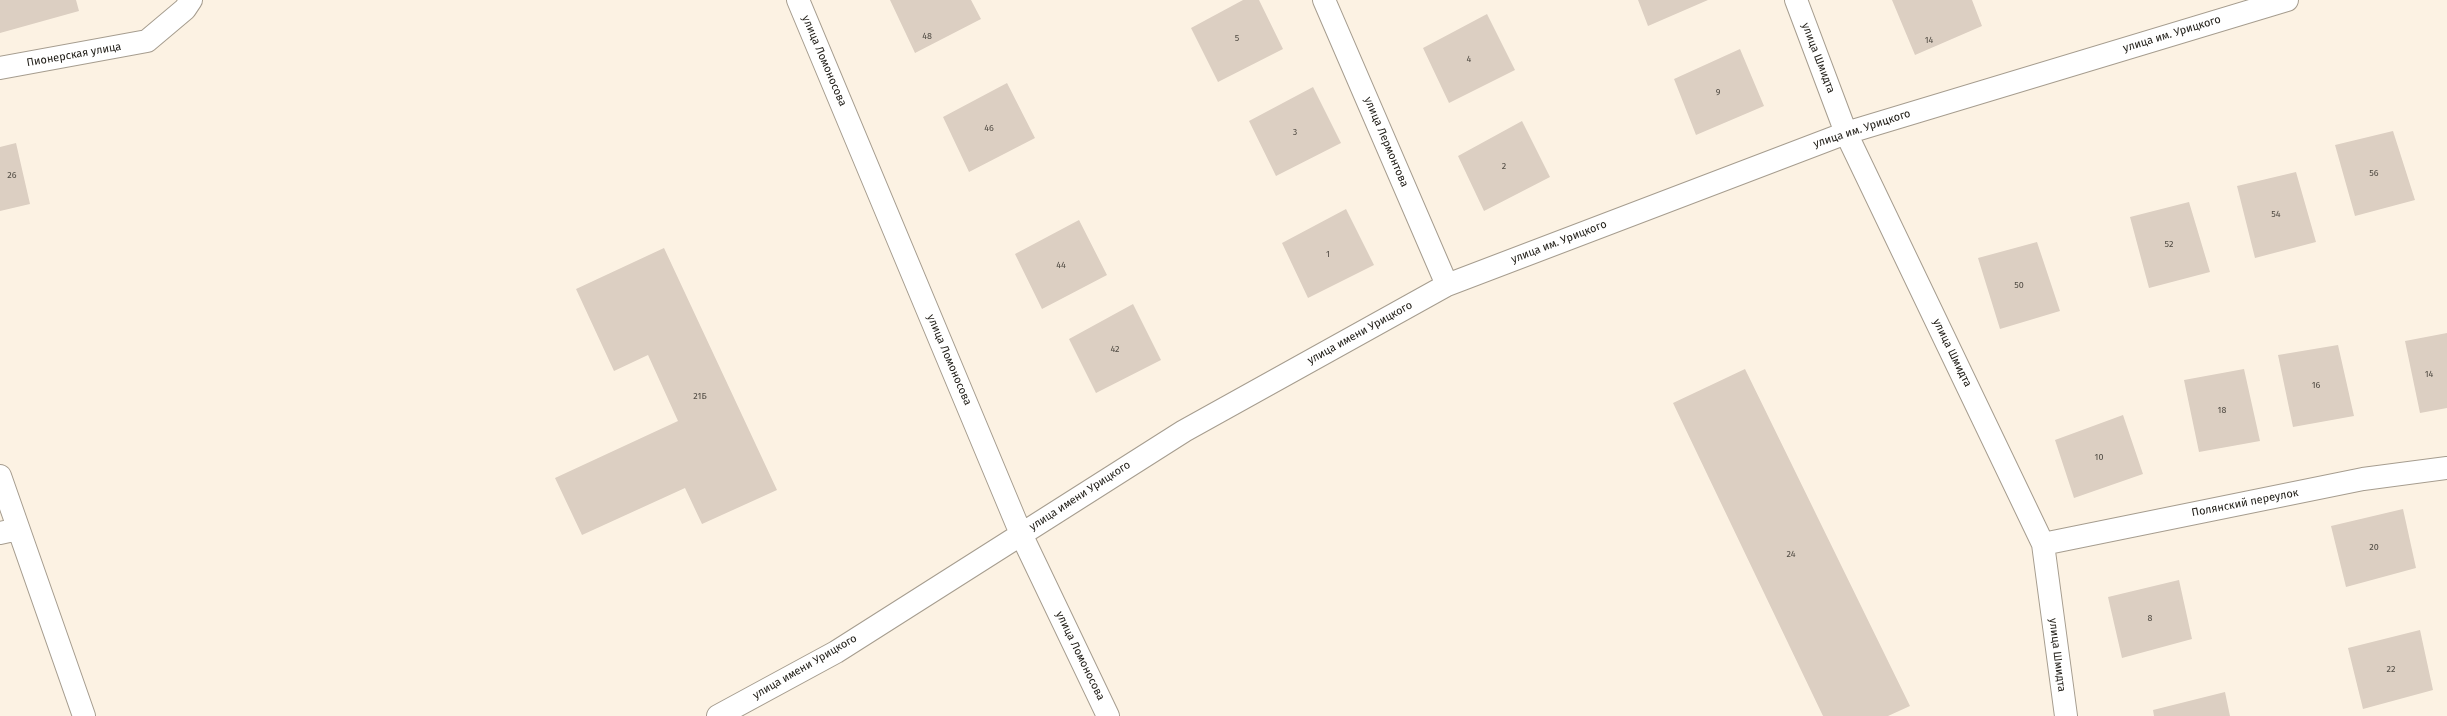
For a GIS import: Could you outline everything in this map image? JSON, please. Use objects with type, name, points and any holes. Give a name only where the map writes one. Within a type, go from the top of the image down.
[{"type":"street","name":"Пионерская улица","points":[[0,68],[147,41],[185,9],[191,0]]},
{"type":"street","name":"улица Ломоносова","points":[[798,0],[1021,534],[1108,716]]},
{"type":"street","name":"улица Лермонтова","points":[[1324,0],[1447,285]]},
{"type":"street","name":"улица Шмидта","points":[[1796,0],[1846,133],[2043,544],[2066,716]]},
{"type":"street","name":"улица им. Урицкого","points":[[1447,285],[1846,133],[2280,1]]},
{"type":"street","name":"улица имени Урицкого","points":[[718,716],[836,652],[1184,431],[1447,285]]},
{"type":"street","name":"Полянский переулок","points":[[2043,544],[2363,479],[2447,468]]},
{"type":"street","points":[[0,476],[9,531],[84,716]]},
{"type":"building","points":[[0,0],[76,0],[79,11],[0,33]]},
{"type":"building","points":[[890,0],[971,0],[981,19],[915,53]]},
{"type":"building","points":[[1243,0],[1259,0],[1283,49],[1218,82],[1191,28]]},
{"type":"building","points":[[1638,0],[1708,0],[1648,26]]},
{"type":"building","points":[[1892,0],[1972,0],[1982,26],[1915,55]]},
{"type":"building","points":[[1487,14],[1515,70],[1449,103],[1423,48]]},
{"type":"building","points":[[1740,49],[1764,106],[1696,135],[1674,79]]},
{"type":"building","points":[[1007,83],[1035,138],[969,172],[943,117]]},
{"type":"building","points":[[1313,87],[1341,143],[1276,176],[1249,121]]},
{"type":"building","points":[[1522,121],[1550,177],[1484,211],[1458,156]]},
{"type":"building","points":[[2393,131],[2415,200],[2355,216],[2335,145]]},
{"type":"building","points":[[16,143],[30,204],[0,211],[0,147]]},
{"type":"building","points":[[2296,172],[2316,242],[2255,258],[2237,186]]},
{"type":"building","points":[[2189,202],[2210,272],[2149,288],[2130,217]]},
{"type":"building","points":[[1346,209],[1374,265],[1308,298],[1282,243]]},
{"type":"building","points":[[1079,220],[1107,275],[1042,309],[1015,254]]},
{"type":"building","points":[[2037,242],[2060,311],[2000,329],[1978,258]]},
{"type":"building","points":[[664,248],[777,490],[702,524],[685,488],[582,535],[555,478],[678,421],[648,355],[614,371],[576,289]]},
{"type":"building","points":[[1133,304],[1161,360],[1096,393],[1069,339]]},
{"type":"building","points":[[2447,333],[2447,408],[2420,413],[2405,341]]},
{"type":"building","points":[[2338,345],[2354,416],[2293,427],[2278,355]]},
{"type":"building","points":[[1745,369],[1910,706],[1888,716],[1823,716],[1673,403]]},
{"type":"building","points":[[2244,369],[2260,441],[2199,452],[2184,380]]},
{"type":"building","points":[[2123,415],[2143,474],[2074,498],[2055,440]]},
{"type":"building","points":[[2403,509],[2416,568],[2346,587],[2331,526]]},
{"type":"building","points":[[2179,580],[2192,639],[2122,658],[2108,597]]},
{"type":"building","points":[[2420,630],[2433,690],[2363,709],[2348,648]]},
{"type":"building","points":[[2225,692],[2230,716],[2154,716],[2153,710]]}]
